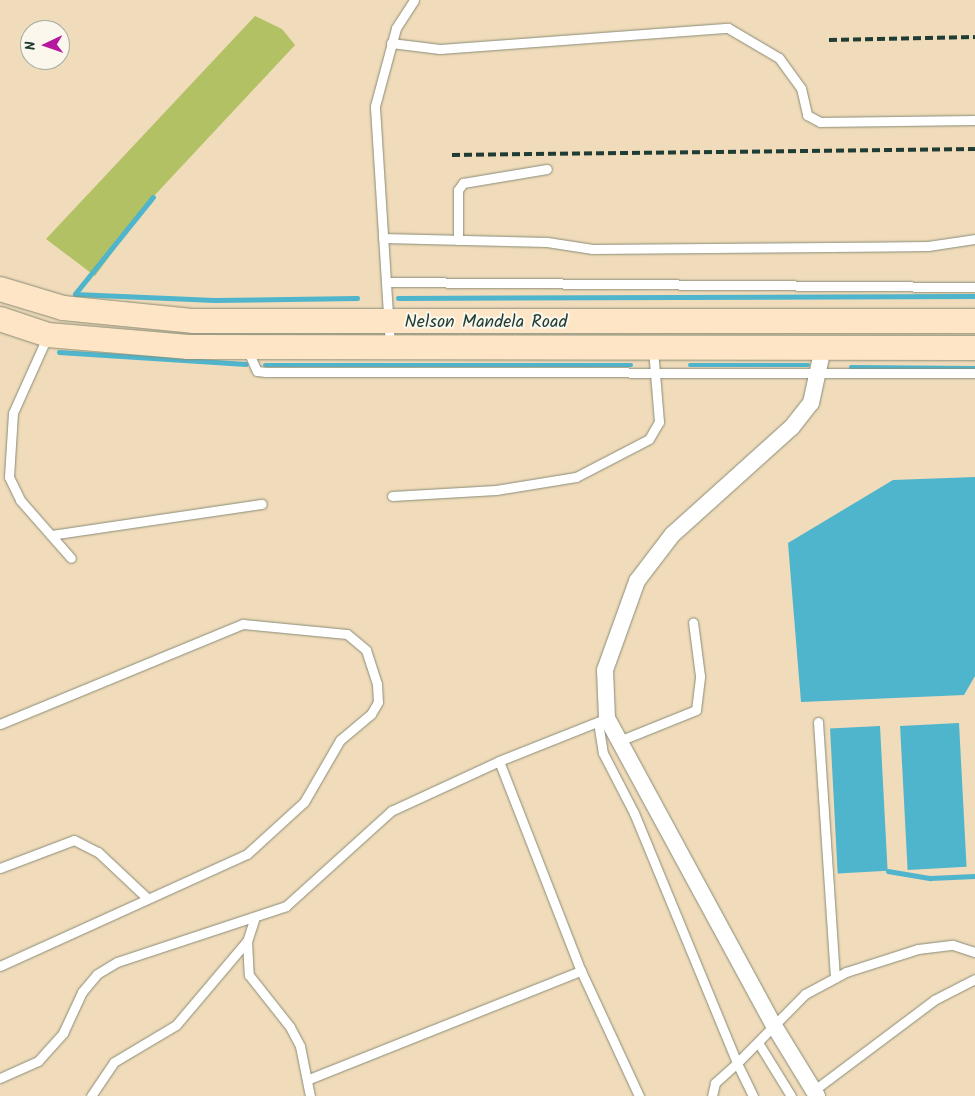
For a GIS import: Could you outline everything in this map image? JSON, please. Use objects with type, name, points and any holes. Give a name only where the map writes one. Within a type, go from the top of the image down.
[{"type":"main road","name":"Nelson Mandela Road","points":[[0,289],[63,308],[122,316],[388,323],[975,321]]},
{"type":"main road","name":"Nelson Mandela Road","points":[[0,319],[48,335],[246,348],[390,350],[975,348]]},
{"type":"street","points":[[815,1094],[773,1024],[619,740],[603,720],[606,670],[636,581],[672,536],[792,427],[811,403],[823,348]]},
{"type":"lane","points":[[390,350],[375,106],[391,43],[414,0]]},
{"type":"lane","points":[[391,43],[440,49],[728,28],[780,58],[801,88],[807,114],[820,122],[975,120]]},
{"type":"lane","points":[[458,240],[458,190],[463,183],[547,170]]},
{"type":"lane","points":[[383,238],[547,242],[592,250],[928,246],[975,239]]},
{"type":"lane","points":[[386,282],[975,287]]},
{"type":"lane","points":[[48,335],[13,413],[9,478],[20,500],[71,558]]},
{"type":"lane","points":[[246,348],[257,371],[266,372],[819,371],[975,373]]},
{"type":"lane","points":[[392,496],[496,490],[576,477],[649,439],[659,422],[653,349]]},
{"type":"lane","points":[[51,535],[262,504]]},
{"type":"lane","points":[[619,740],[696,710],[700,676],[693,622]]},
{"type":"lane","points":[[0,724],[242,624],[347,634],[366,650],[378,702],[340,740],[304,802],[247,854],[146,898],[87,929],[0,966]]},
{"type":"lane","points":[[0,1078],[38,1061],[55,1044],[82,992],[98,974],[117,962],[254,920],[286,906],[317,881],[365,830],[391,811],[499,761],[603,720],[603,753],[634,813],[737,1063],[753,1096]]},
{"type":"lane","points":[[818,722],[835,977]]},
{"type":"lane","points":[[499,761],[581,971],[640,1096]]},
{"type":"lane","points":[[0,868],[74,840],[98,852],[146,898]]},
{"type":"lane","points":[[91,1096],[114,1062],[176,1025],[247,941],[254,920]]},
{"type":"lane","points":[[247,941],[249,975],[290,1027],[309,1079],[310,1096]]},
{"type":"lane","points":[[712,1096],[716,1083],[759,1044],[773,1024],[805,994],[835,977],[936,945],[975,952]]},
{"type":"lane","points":[[309,1079],[581,971]]},
{"type":"lane","points":[[815,1094],[934,1000],[975,979]]},
{"type":"lane","points":[[759,1044],[791,1096]]},
{"type":"green space","points":[[255,16],[282,29],[295,45],[153,197],[95,276],[46,239]]},
{"type":"water","points":[[975,477],[975,676],[964,695],[801,702],[788,543],[893,480]]},
{"type":"water","points":[[959,723],[967,867],[908,870],[900,726]]},
{"type":"water","points":[[880,726],[888,871],[838,873],[830,729]]},
{"type":"waterway","points":[[75,294],[153,197]]},
{"type":"waterway","points":[[75,294],[214,300],[357,298]]},
{"type":"waterway","points":[[398,298],[975,296]]},
{"type":"waterway","points":[[59,352],[246,364]]},
{"type":"waterway","points":[[265,365],[631,365]]},
{"type":"waterway","points":[[690,365],[808,365]]},
{"type":"waterway","points":[[851,367],[975,368]]},
{"type":"waterway","points":[[888,871],[930,878],[975,876]]},
{"type":"railway","points":[[829,40],[975,37]]},
{"type":"railway","points":[[452,155],[975,149]]}]
